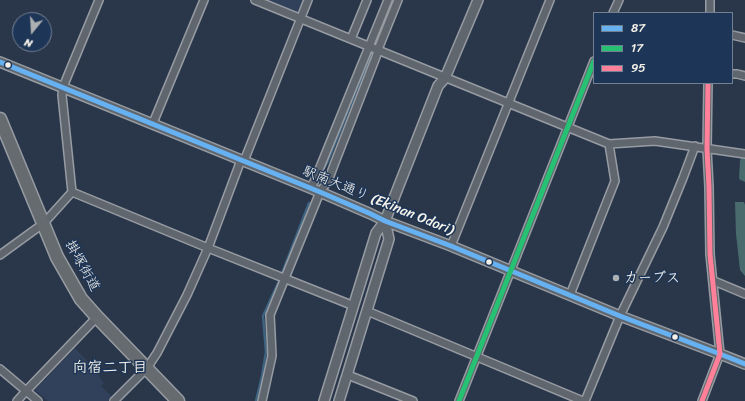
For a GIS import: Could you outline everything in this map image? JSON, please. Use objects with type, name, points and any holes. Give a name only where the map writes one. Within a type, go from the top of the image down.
[{"type":"highway","name":"掛塚街道","points":[[0,119],[4,136],[44,223],[57,257],[81,299],[178,401]]},
{"type":"street","points":[[0,255],[44,223],[72,192],[62,95],[63,87],[99,0]]},
{"type":"street","points":[[153,123],[204,0]]},
{"type":"street","points":[[255,0],[608,144],[655,141],[745,154]]},
{"type":"street","points":[[114,401],[147,368],[157,353],[187,295],[208,248],[308,0]]},
{"type":"street","points":[[351,39],[367,0]]},
{"type":"street","points":[[262,401],[272,356],[270,315],[282,277],[286,275],[320,192],[328,181],[334,165],[374,49],[388,0]]},
{"type":"street","points":[[310,188],[374,49],[379,47],[398,0]]},
{"type":"street","points":[[324,401],[376,233],[385,221],[438,86],[445,78],[478,0]]},
{"type":"street","points":[[451,246],[550,0]]},
{"type":"street","points":[[613,12],[619,0]]},
{"type":"street","points":[[710,0],[710,12]]},
{"type":"street","points":[[733,35],[745,38]]},
{"type":"street","name":"駅南大通り (Ekinan Odori)","points":[[0,62],[243,160],[385,221],[451,246],[620,316],[745,364]]},
{"type":"street","points":[[459,401],[593,63]]},
{"type":"street","points":[[733,74],[745,76]]},
{"type":"street","points":[[702,401],[720,354],[714,281],[710,254],[707,149],[708,84]]},
{"type":"street","points":[[570,295],[615,181],[608,144]]},
{"type":"street","points":[[367,311],[584,401],[620,316],[663,227],[684,178],[695,146]]},
{"type":"street","points":[[72,192],[354,306]]},
{"type":"street","points":[[340,401],[389,239],[385,221]]},
{"type":"street","points":[[714,281],[745,294]]},
{"type":"street","points":[[17,401],[97,317]]},
{"type":"street","points":[[0,369],[38,401]]},
{"type":"street","points":[[348,375],[413,401]]},
{"type":"shaded area","points":[[264,0],[304,0],[299,14]]},
{"type":"shaded area","points":[[75,348],[92,366],[104,383],[101,386],[112,397],[108,401],[48,401],[35,390]]},
{"type":"green space","points":[[741,158],[745,159],[745,182],[739,179]]},
{"type":"green space","points":[[735,202],[744,202],[745,205],[745,276],[740,270],[736,234]]},
{"type":"waterway","points":[[321,173],[328,161],[393,0]]},
{"type":"waterway","points":[[256,401],[266,352],[263,316],[279,281],[309,203]]},
{"type":"transit line","name":"87","points":[[0,62],[320,192],[385,221],[451,246],[620,316],[745,364]]},
{"type":"transit line","name":"17","points":[[459,401],[593,64]]},
{"type":"transit line","name":"95","points":[[702,401],[720,354],[710,254],[707,149],[708,84]]},
{"type":"place","name":"カーブス","points":[[616,278]]},
{"type":"district","name":"向宿二丁目","points":[[110,368]]}]
